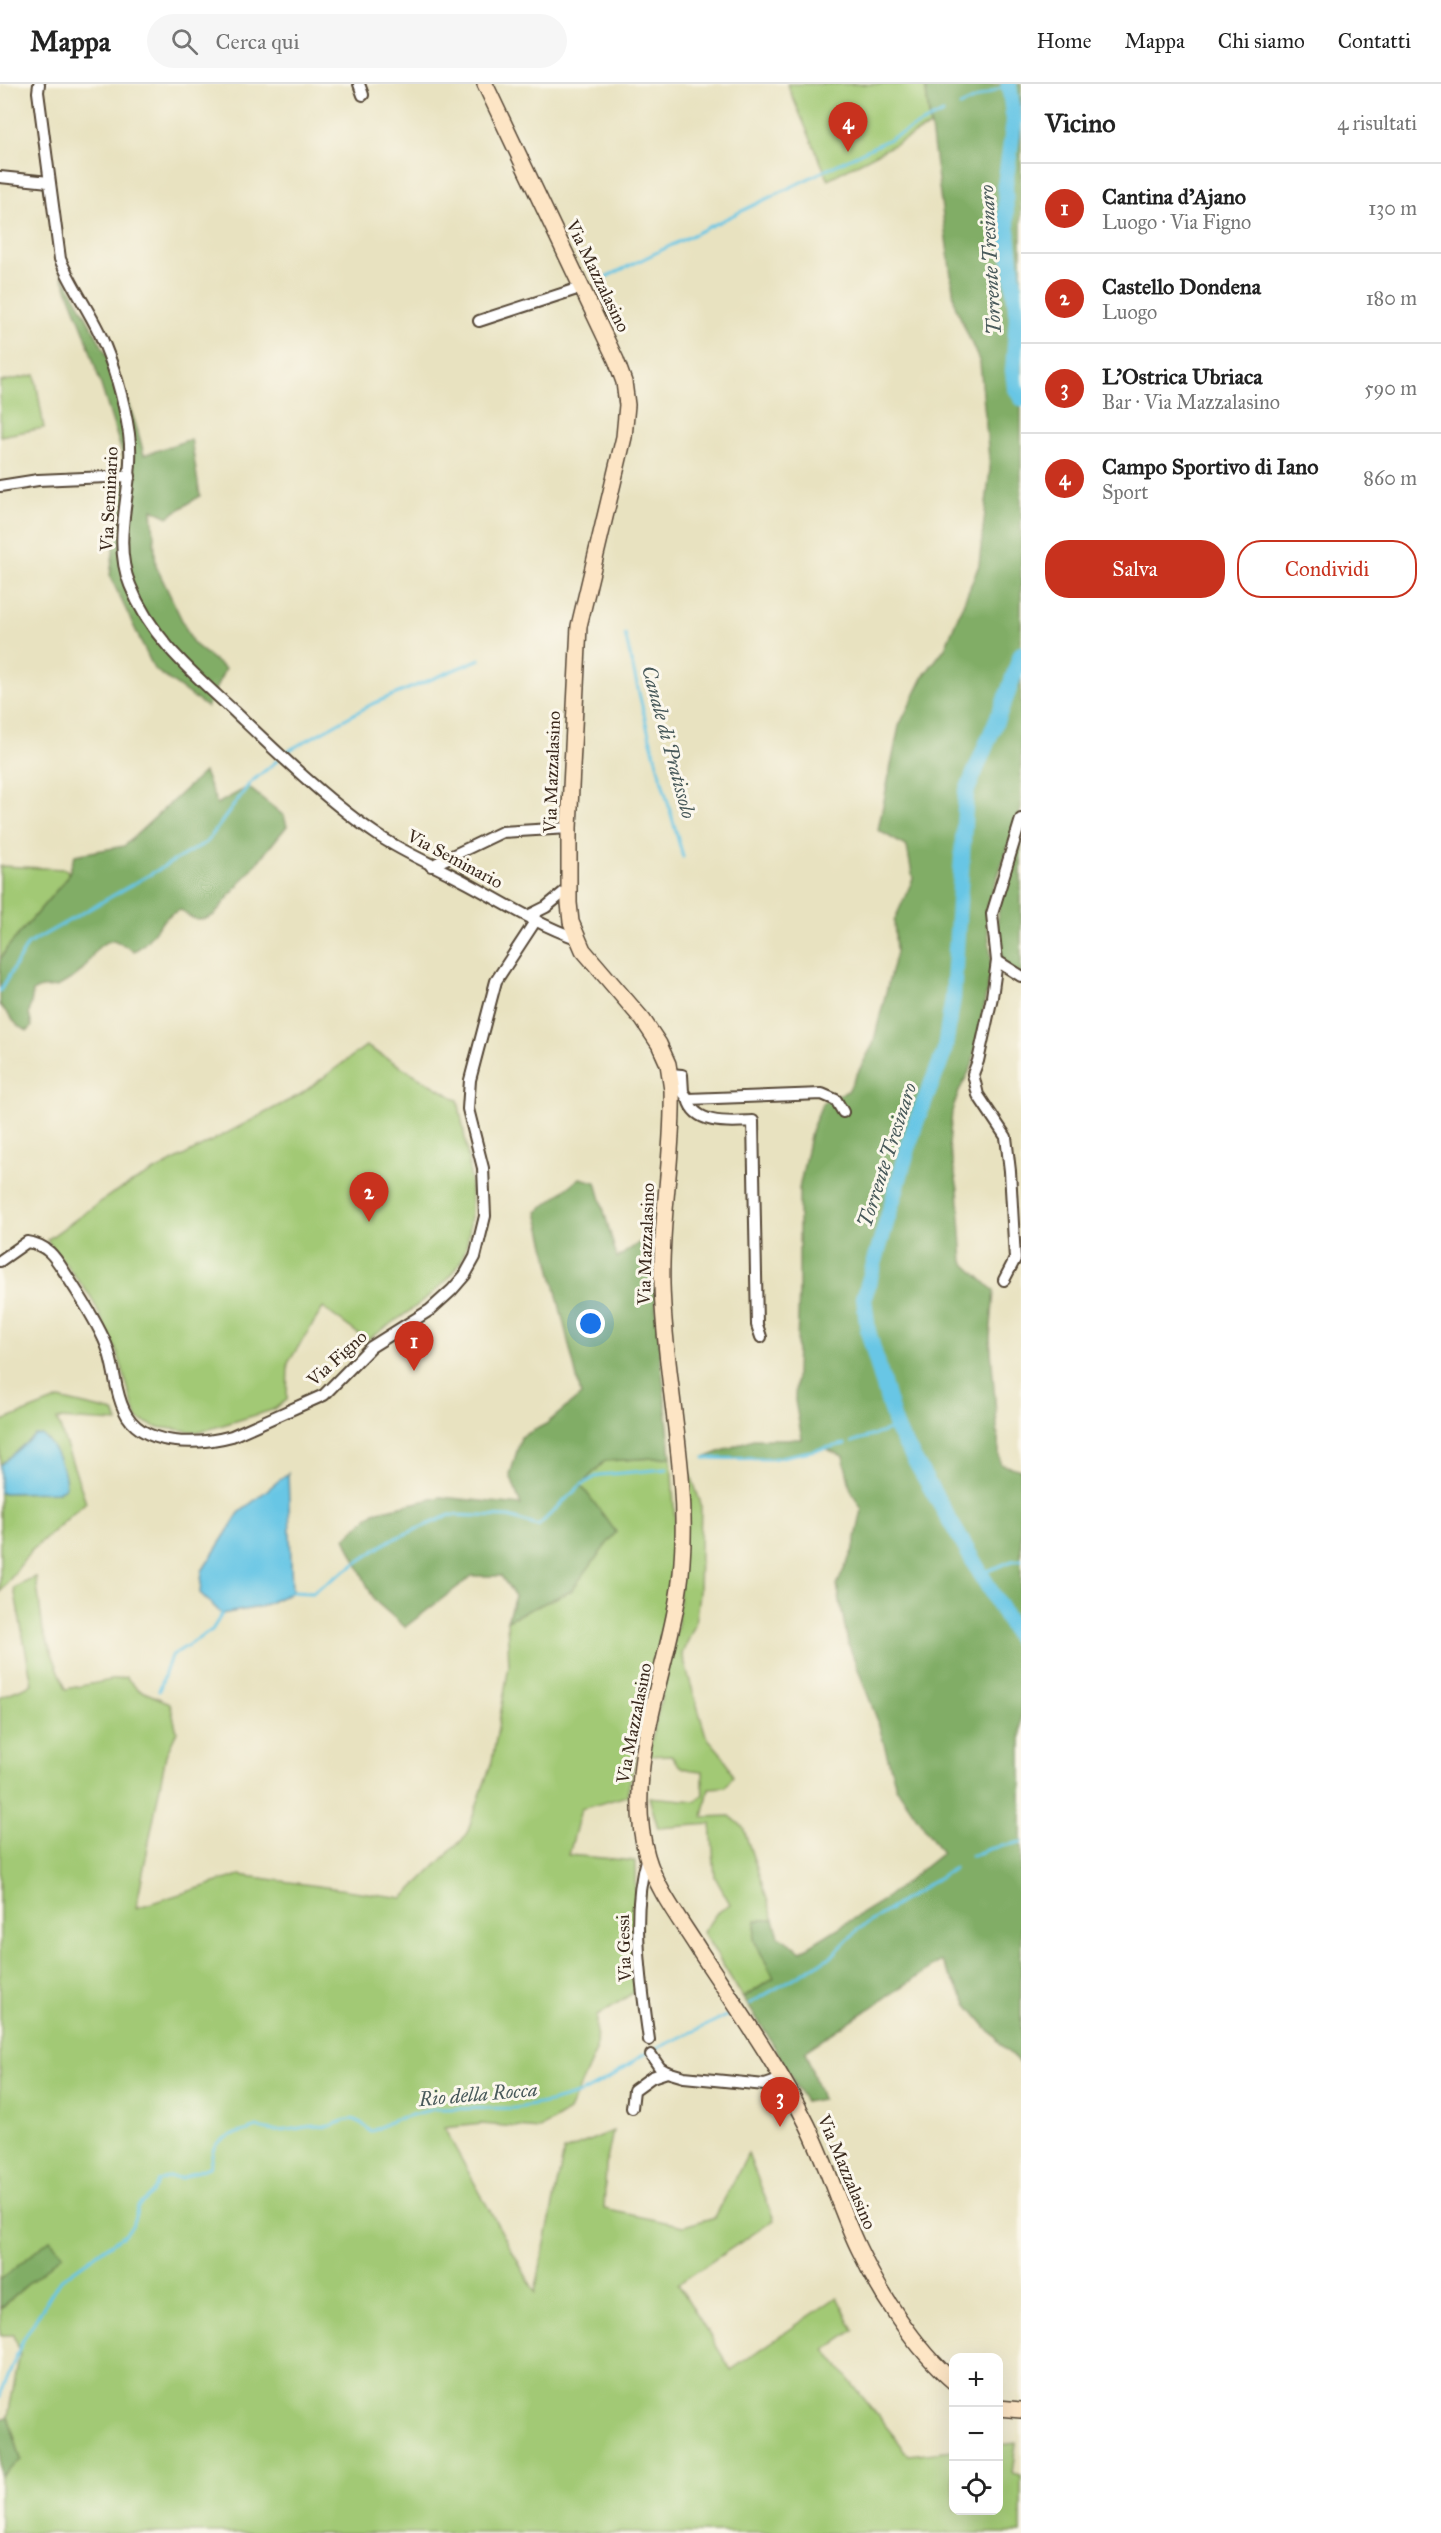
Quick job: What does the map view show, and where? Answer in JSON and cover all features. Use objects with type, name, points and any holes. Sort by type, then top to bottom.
[{"type":"main road","name":"Via Mazzalasino","points":[[485,84],[583,287],[624,382],[627,418],[579,626],[569,828],[569,888],[571,922],[576,938],[589,958],[652,1031],[664,1053],[670,1074],[672,1103],[661,1282],[681,1489],[683,1542],[679,1594],[643,1758],[640,1801],[647,1855],[667,1900],[782,2079],[807,2125],[858,2247],[876,2281],[919,2345],[949,2377]]},
{"type":"main road","points":[[1003,2408],[1021,2410]]},
{"type":"street","name":"Via Seminario","points":[[39,84],[38,92],[60,259],[69,281],[99,333],[123,405],[130,450],[130,476],[123,527],[122,561],[142,610],[160,639],[171,653],[277,751],[351,815],[392,844],[431,866],[576,938]]},
{"type":"street","points":[[359,84],[363,95]]},
{"type":"street","points":[[0,177],[49,182]]},
{"type":"street","points":[[479,321],[583,287]]},
{"type":"street","points":[[0,486],[38,480],[130,476]]},
{"type":"street","points":[[1004,1280],[1015,1259],[1006,1137],[978,1095],[973,1074],[992,997],[997,961],[992,914],[1021,819]]},
{"type":"street","points":[[431,866],[502,832],[569,828]]},
{"type":"street","points":[[532,918],[569,888]]},
{"type":"street","name":"Via Figno","points":[[0,1261],[27,1242],[41,1245],[55,1257],[106,1343],[114,1364],[123,1409],[136,1426],[150,1434],[174,1440],[216,1440],[242,1432],[324,1395],[371,1347],[430,1310],[452,1290],[465,1275],[475,1257],[485,1216],[486,1195],[483,1168],[468,1109],[470,1080],[496,981],[532,918]]},
{"type":"street","points":[[997,961],[1021,976]]},
{"type":"street","points":[[670,1074],[682,1075],[683,1092],[691,1109],[716,1121],[753,1121],[757,1325],[761,1337]]},
{"type":"street","points":[[688,1099],[822,1094],[836,1100],[843,1112]]},
{"type":"street","name":"Via Gessi","points":[[647,1855],[640,1879],[639,1912],[642,1983],[649,2040]]},
{"type":"street","points":[[651,2055],[660,2068],[684,2077],[765,2085],[782,2079]]},
{"type":"street","points":[[632,2108],[634,2090],[652,2077],[667,2072]]},
{"type":"green space","points":[[787,84],[925,84],[930,126],[828,179]]},
{"type":"green space","points":[[925,84],[1021,84],[1021,809],[988,905],[987,923],[992,965],[972,1066],[952,1111],[949,1145],[958,1189],[963,1262],[994,1291],[990,1338],[1000,1464],[1021,1470],[1021,2064],[1005,2049],[968,2005],[941,1961],[805,2051],[822,2099],[805,2102],[767,2034],[743,1998],[774,1978],[754,1940],[756,1920],[774,1920],[779,1936],[801,1951],[882,1901],[942,1853],[896,1787],[877,1719],[848,1643],[837,1585],[854,1547],[862,1510],[851,1490],[843,1456],[824,1448],[771,1459],[704,1458],[753,1439],[802,1439],[795,1401],[799,1288],[799,1189],[811,1131],[823,1102],[848,1091],[873,1044],[896,952],[894,921],[913,879],[907,847],[878,830],[899,726],[925,674],[945,648],[979,565],[990,469],[980,363],[955,305]]},
{"type":"green space","points":[[58,266],[119,382],[144,455],[191,439],[200,496],[168,517],[152,509],[156,566],[193,643],[225,669],[207,707],[154,669],[110,576],[125,462],[85,334]]},
{"type":"green space","points":[[35,375],[44,428],[0,436],[0,382]]},
{"type":"green space","points":[[204,772],[217,804],[248,787],[284,816],[287,826],[214,915],[200,920],[193,919],[181,910],[173,913],[161,923],[141,947],[134,951],[114,940],[101,945],[78,974],[56,987],[41,988],[33,992],[29,1014],[32,1026],[28,1031],[19,1027],[0,1005],[0,960],[7,948],[67,878],[75,855],[124,846]]},
{"type":"green space","points":[[1021,840],[1021,983],[1003,960],[997,927],[1001,897]]},
{"type":"green space","points":[[0,866],[68,871],[67,878],[7,948],[0,960]]},
{"type":"green space","points":[[366,1046],[458,1100],[468,1158],[471,1218],[463,1256],[457,1267],[435,1291],[367,1340],[323,1308],[288,1363],[287,1400],[272,1410],[200,1432],[156,1427],[137,1419],[118,1354],[91,1297],[47,1240],[113,1193],[301,1094]]},
{"type":"green space","points":[[580,1178],[596,1182],[617,1258],[659,1229],[656,1310],[671,1457],[605,1461],[581,1485],[616,1532],[571,1591],[507,1620],[515,1596],[501,1576],[472,1576],[405,1627],[374,1600],[345,1538],[374,1512],[441,1497],[521,1505],[510,1475],[521,1437],[546,1424],[581,1395],[537,1212]]},
{"type":"green space","points":[[59,1399],[114,1412],[118,1422],[57,1419],[86,1502],[30,1552],[0,1593],[0,1493],[58,1492],[66,1480],[48,1440],[35,1435],[0,1465],[0,1422]]},
{"type":"green space","points":[[671,1457],[675,1525],[673,1578],[627,1796],[581,1809],[569,1855],[635,1861],[636,1991],[597,2016],[596,2051],[569,2111],[540,2129],[482,2124],[444,2128],[535,2292],[564,2151],[613,2131],[606,2165],[604,2209],[684,2226],[715,2217],[748,2154],[774,2220],[678,2284],[731,2370],[837,2297],[854,2330],[825,2350],[909,2455],[949,2450],[949,2515],[1003,2515],[1003,2445],[1016,2443],[1012,2473],[1021,2475],[1021,2533],[0,2533],[0,2477],[21,2459],[8,2416],[20,2353],[14,2335],[0,2335],[0,2308],[63,2254],[50,2240],[0,2280],[0,1697],[32,1684],[14,1588],[36,1577],[43,1631],[66,1689],[126,1677],[137,1689],[170,1703],[177,1732],[166,1755],[136,1908],[240,1875],[403,1898],[466,1836],[492,1761],[509,1666],[507,1620],[571,1591],[581,1485],[605,1461]]},
{"type":"green space","points":[[685,1458],[701,1504],[699,1594],[695,1625],[682,1654],[706,1736],[724,1757],[733,1777],[725,1787],[709,1788],[703,1817],[730,1816],[743,1827],[774,1920],[756,1920],[754,1940],[774,1978],[743,1998],[703,1932],[716,1914],[730,1904],[715,1877],[711,1824],[658,1828],[649,1797],[696,1801],[703,1794],[703,1771],[684,1768],[671,1755],[648,1756],[678,1623]]},
{"type":"green space","points":[[50,2240],[63,2254],[0,2308],[0,2280]]},
{"type":"green space","points":[[8,2416],[21,2460],[0,2477],[0,2420]]},
{"type":"water","points":[[35,1435],[42,1435],[47,1439],[55,1452],[64,1474],[65,1488],[58,1492],[0,1493],[0,1465]]},
{"type":"water","points":[[288,1473],[292,1592],[260,1607],[222,1614],[200,1593],[202,1571],[239,1513]]},
{"type":"waterway","points":[[960,106],[1009,84]]},
{"type":"waterway","name":"Torrente Tresinaro","points":[[1009,84],[1014,121],[1005,185],[1006,213],[1017,318],[1013,371],[1015,387],[1021,398]]},
{"type":"waterway","points":[[598,281],[943,113]]},
{"type":"waterway","name":"Torrente Tresinaro","points":[[1015,289],[1021,291]]},
{"type":"waterway","name":"Canale di Pratissolo","points":[[625,634],[647,727],[683,857]]},
{"type":"waterway","name":"Torrente Tresinaro","points":[[1021,654],[1007,695],[966,793],[953,998],[944,1053],[915,1125],[864,1298],[868,1331],[896,1428],[1021,1643]]},
{"type":"waterway","points":[[286,752],[372,704],[480,659]]},
{"type":"waterway","points":[[0,991],[28,944],[207,842],[250,783],[278,760]]},
{"type":"waterway","points":[[852,1442],[896,1428]]},
{"type":"waterway","points":[[704,1458],[771,1459],[845,1444]]},
{"type":"waterway","points":[[292,1592],[312,1593],[389,1541],[450,1515],[509,1517],[538,1526],[581,1485],[599,1475],[667,1469]]},
{"type":"waterway","points":[[980,1574],[1012,1561],[1021,1560]]},
{"type":"waterway","points":[[159,1691],[171,1656],[212,1630],[222,1614]]},
{"type":"waterway","name":"Rio della Rocca","points":[[971,1856],[989,1849],[1021,1842]]},
{"type":"waterway","name":"Rio della Rocca","points":[[749,2004],[832,1956],[857,1930],[954,1868]]},
{"type":"waterway","name":"Rio della Rocca","points":[[0,2397],[22,2342],[59,2281],[125,2234],[132,2226],[138,2207],[152,2193],[159,2181],[169,2177],[181,2178],[209,2167],[214,2148],[217,2143],[227,2137],[257,2127],[279,2131],[328,2126],[351,2119],[360,2122],[371,2132],[393,2120],[434,2109],[516,2108],[550,2102],[581,2093],[611,2077],[641,2056],[728,2015]]},
{"type":"place","name":"Campo Sportivo di Iano","points":[[848,152]]},
{"type":"place","name":"Castello Dondena","points":[[369,1222]]},
{"type":"place","name":"Cantina d'Ajano","points":[[414,1371]]},
{"type":"place","name":"L’Ostrica Ubriaca","points":[[780,2127]]}]
